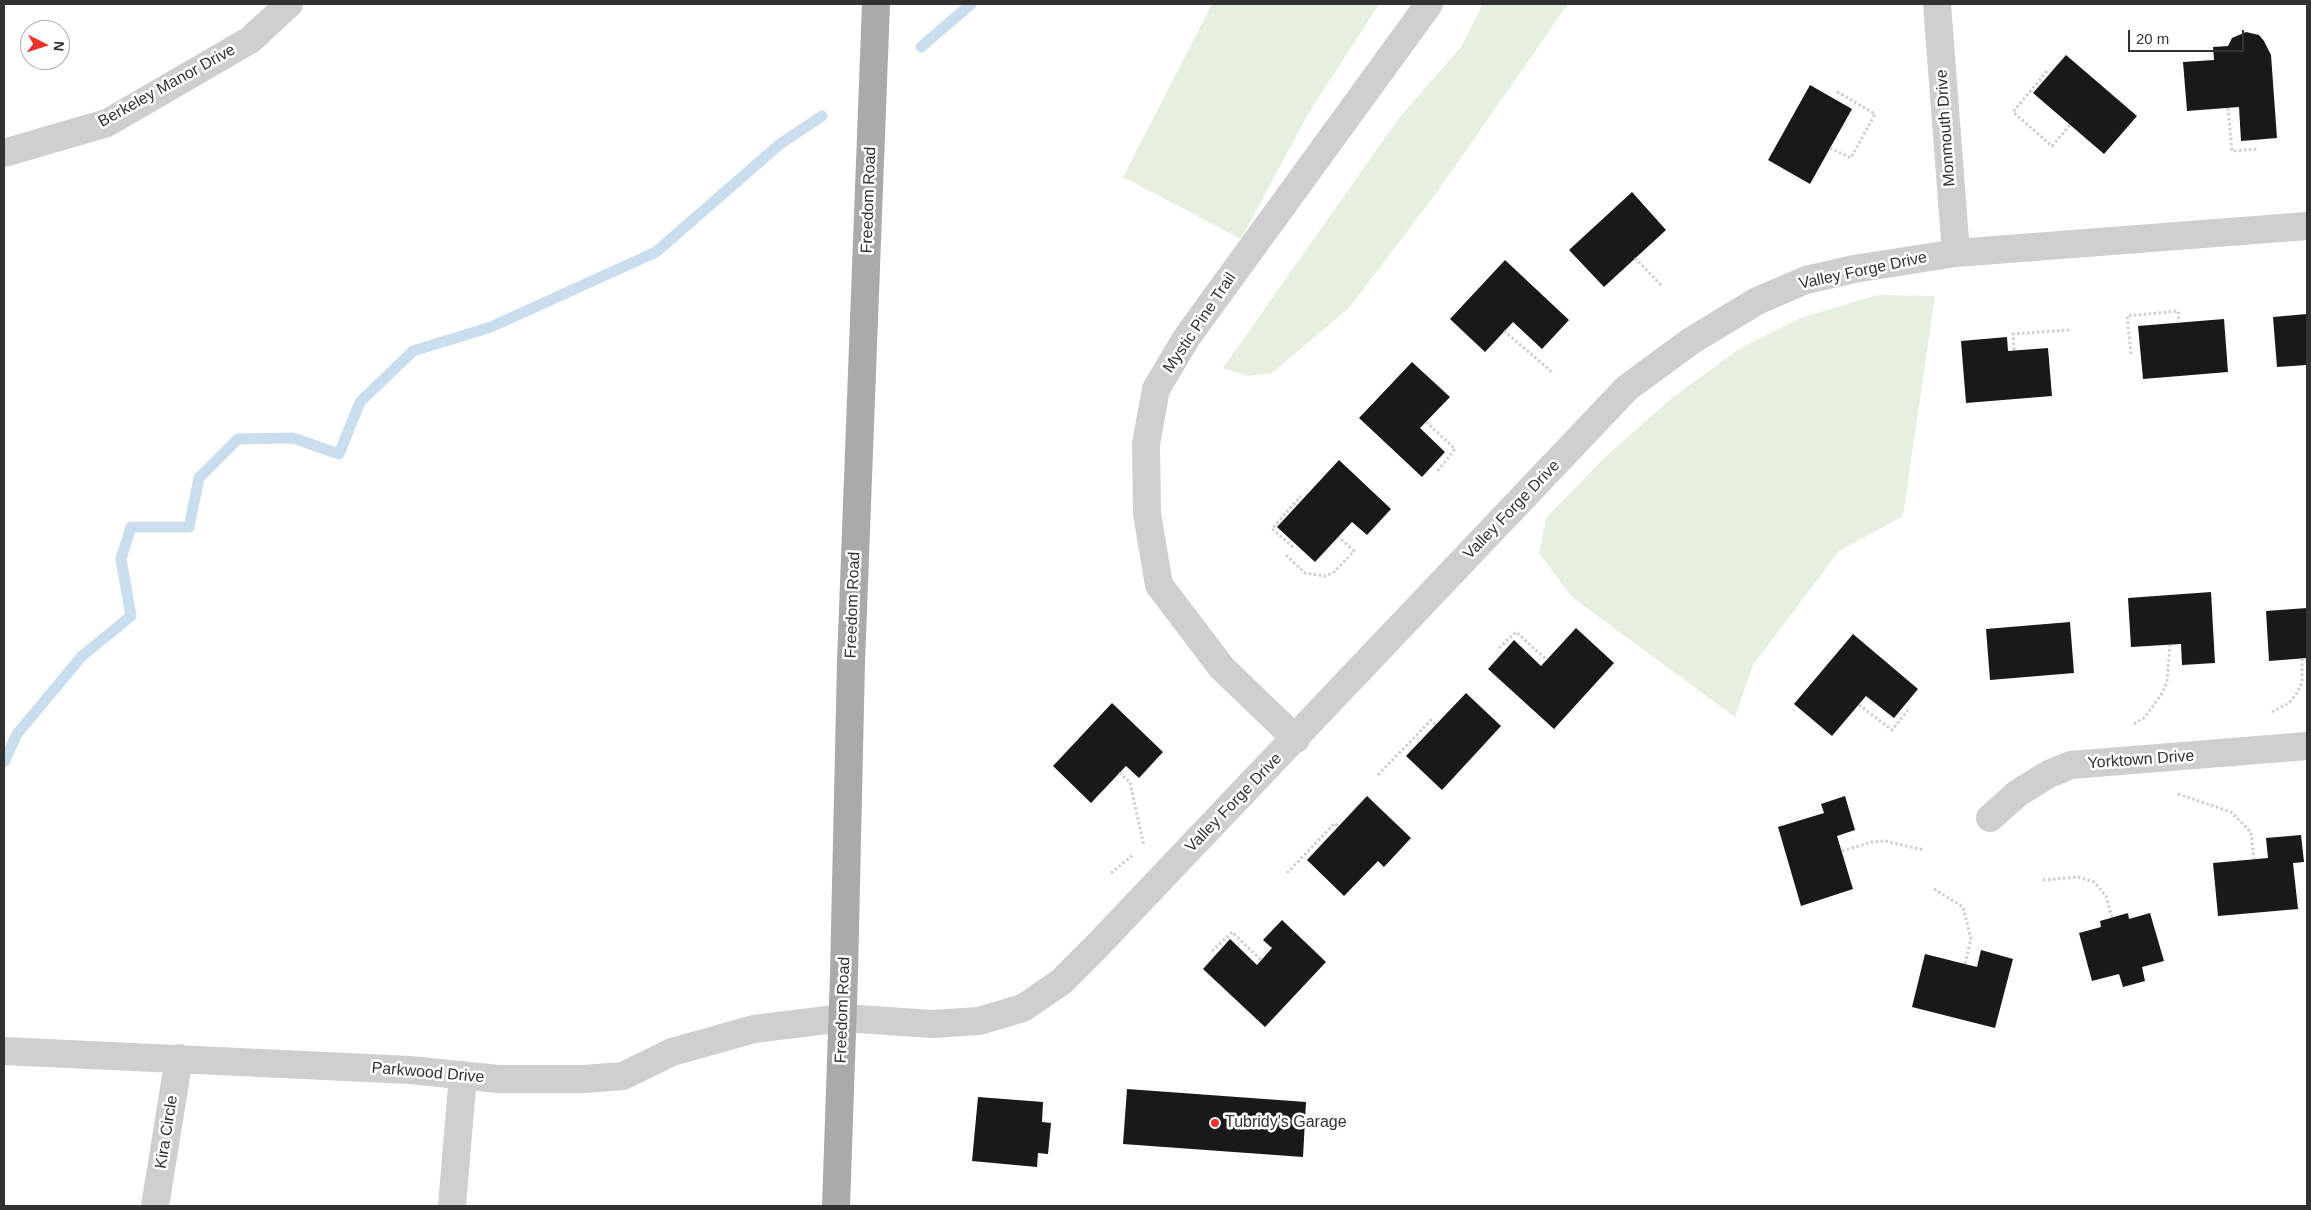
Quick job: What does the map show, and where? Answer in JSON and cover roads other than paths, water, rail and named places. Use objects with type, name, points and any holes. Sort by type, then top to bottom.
[{"type":"main road","name":"Freedom Road","points":[[836,1206],[843,1018],[851,662],[876,4]]},
{"type":"street","name":"Berkeley Manor Drive","points":[[4,153],[107,123],[250,40],[289,4]]},
{"type":"street","name":"Mystic Pine Trail","points":[[1296,739],[1222,668],[1159,585],[1147,514],[1146,444],[1156,389],[1187,337],[1429,4]]},
{"type":"street","name":"Monmouth Drive","points":[[1937,4],[1956,253]]},
{"type":"street","name":"Valley Forge Drive","points":[[843,1018],[933,1024],[979,1022],[1023,1008],[1061,982],[1296,739],[1627,388],[1692,341],[1756,301],[1806,280],[1854,269],[1956,253],[2307,226]]},
{"type":"street","name":"Yorktown Drive","points":[[1990,818],[2018,793],[2049,774],[2071,765],[2307,746]]},
{"type":"street","name":"Parkwood Drive","points":[[4,1051],[410,1070],[499,1079],[584,1079],[623,1076],[672,1052],[754,1029],[843,1018]]},
{"type":"street","name":"Kira Circle","points":[[155,1206],[179,1058]]},
{"type":"street","points":[[452,1206],[463,1075]]},
{"type":"waterway","points":[[921,47],[971,4]]},
{"type":"waterway","points":[[4,762],[17,734],[82,656],[131,616],[121,559],[131,527],[189,527],[199,478],[238,439],[293,438],[339,454],[360,402],[413,351],[491,327],[656,252],[780,144],[822,116]]},
{"type":"place","name":"Tubridy's Garage","points":[[1215,1123]]}]
